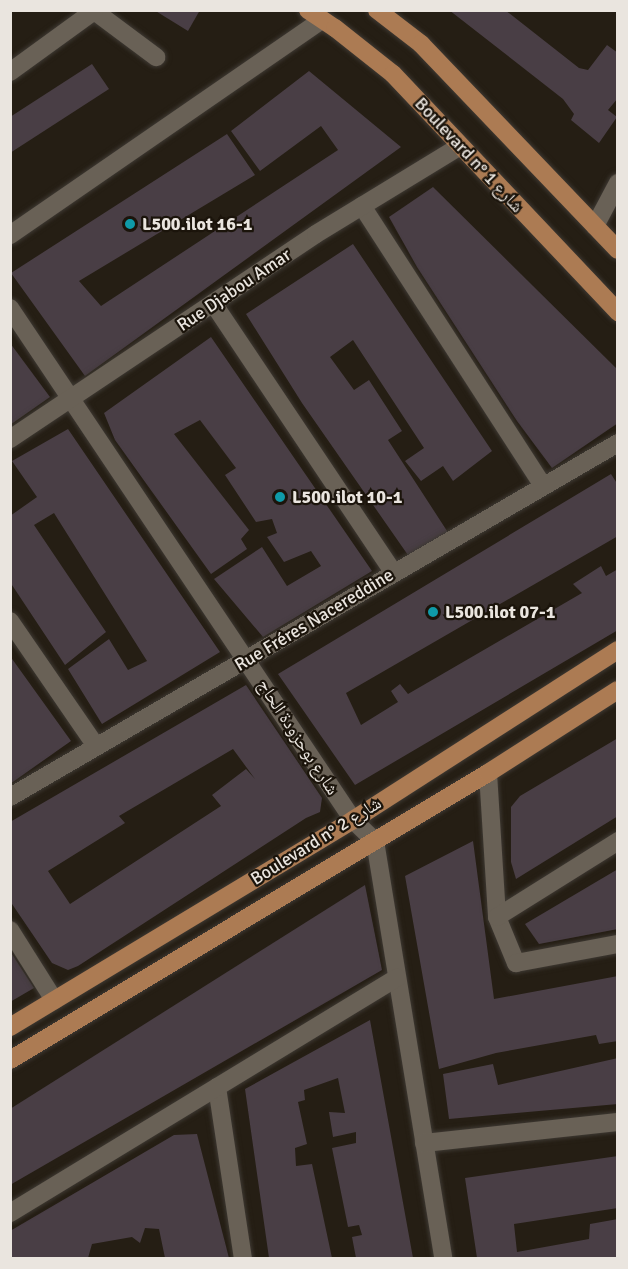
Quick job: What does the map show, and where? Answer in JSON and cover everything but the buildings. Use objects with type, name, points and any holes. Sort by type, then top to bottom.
[{"type":"main road","points":[[377,10],[421,44],[618,250]]},
{"type":"main road","name":"Boulevard n° شارع 1","points":[[315,15],[393,74],[618,312]]},
{"type":"main road","name":"Boulevard n° شارع 2","points":[[10,1027],[353,820],[618,650]]},
{"type":"main road","name":"Boulevard n° شارع 2","points":[[10,1060],[488,773],[618,690]]},
{"type":"street","points":[[10,72],[93,11],[156,57]]},
{"type":"street","points":[[10,235],[315,15]]},
{"type":"street","name":"Rue Djabou Amar","points":[[10,439],[213,303],[362,206],[460,146]]},
{"type":"street","points":[[595,226],[618,183]]},
{"type":"street","points":[[362,206],[543,486]]},
{"type":"street","points":[[213,303],[394,573]]},
{"type":"street","name":"شارع بوحزودة الحاج","points":[[10,308],[353,820],[375,841]]},
{"type":"street","name":"Rue Fréres Nacereddine","points":[[10,797],[248,661],[618,443]]},
{"type":"street","points":[[10,621],[96,746]]},
{"type":"street","points":[[488,773],[497,917],[516,963],[618,944]]},
{"type":"street","points":[[375,841],[443,1258]]},
{"type":"street","points":[[497,917],[618,841]]},
{"type":"street","points":[[10,930],[54,1000]]},
{"type":"street","points":[[10,1213],[397,978]]},
{"type":"street","points":[[218,1087],[243,1258]]},
{"type":"street","points":[[424,1143],[618,1122]]},
{"type":"place","name":"L500.ilot 16-1","points":[[130,224]]},
{"type":"place","name":"L500.ilot 10-1","points":[[280,497]]},
{"type":"place","name":"L500.ilot 07-1","points":[[433,612]]}]
